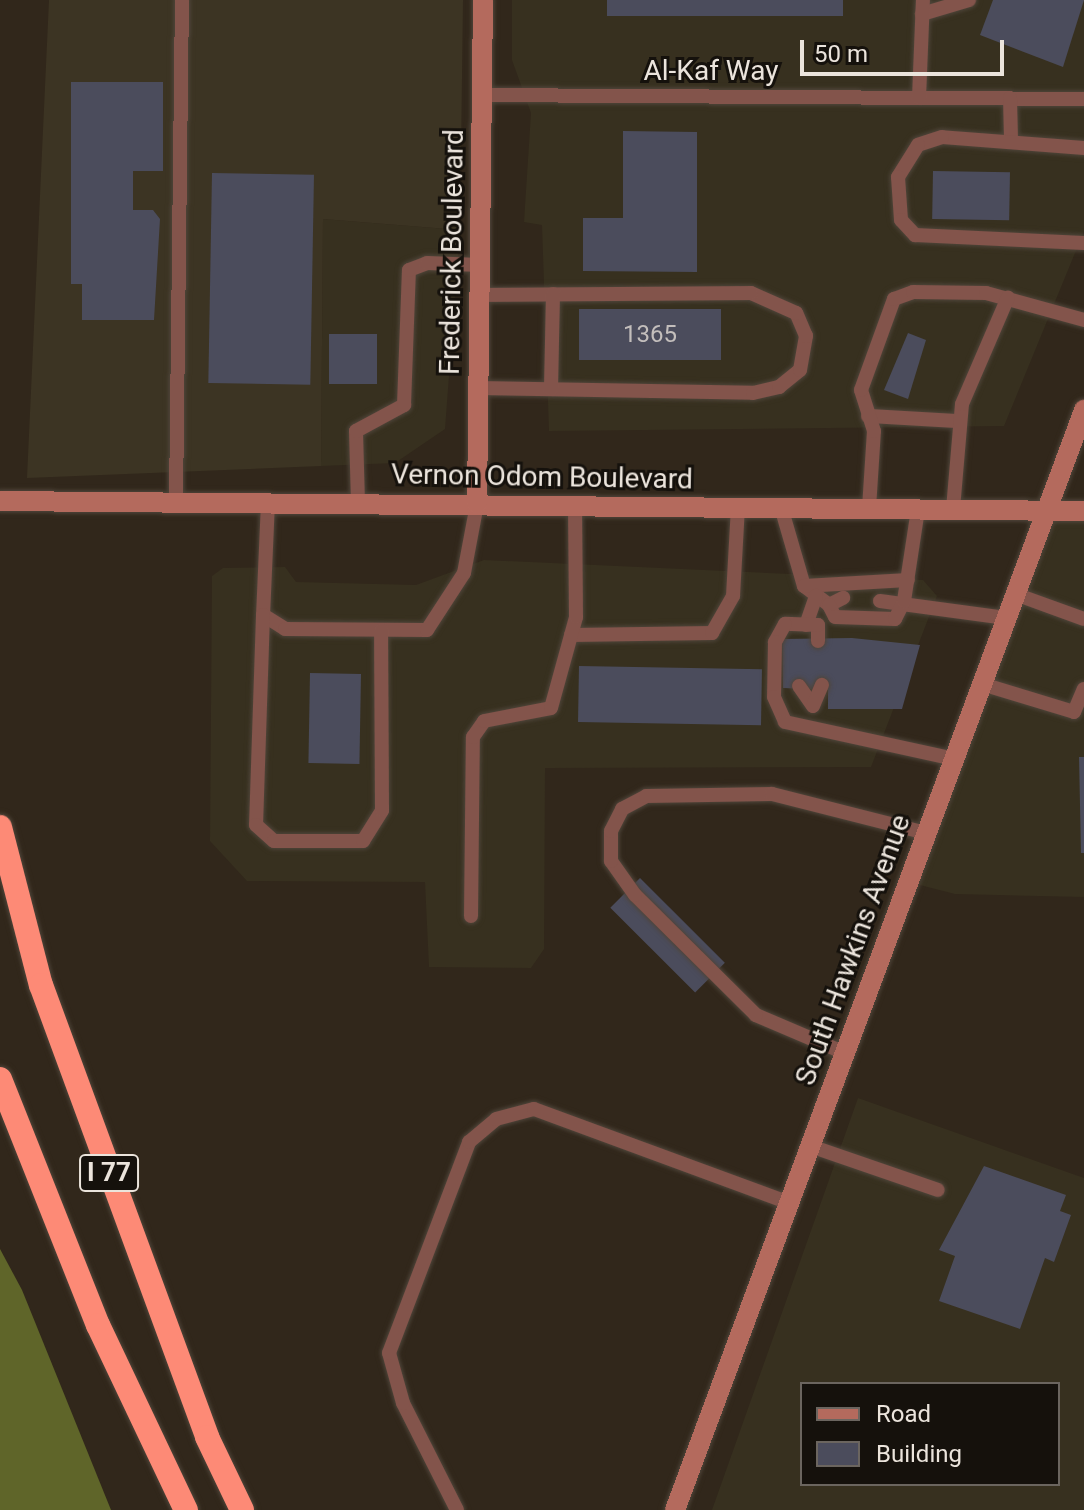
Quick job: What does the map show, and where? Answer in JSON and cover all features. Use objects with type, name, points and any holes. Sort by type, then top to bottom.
[{"type":"highway","name":"I 77","points":[[0,827],[46,1000],[207,1437],[242,1510]]},
{"type":"highway","name":"I 77","points":[[0,1079],[98,1325],[186,1510]]},
{"type":"street","name":"Frederick Boulevard","points":[[477,504],[483,0]]},
{"type":"street","name":"South Hawkins Avenue","points":[[675,1510],[1084,410]]},
{"type":"street","name":"Vernon Odom Boulevard","points":[[0,501],[1084,511]]},
{"type":"lane","points":[[176,502],[182,0]]},
{"type":"lane","points":[[919,98],[922,7],[969,0]]},
{"type":"lane","name":"Al-Kaf Way","points":[[482,95],[1084,99]]},
{"type":"lane","points":[[1010,98],[1011,138]]},
{"type":"lane","points":[[1084,148],[1011,138],[942,137],[918,145],[898,177],[901,220],[915,235],[938,240],[1084,243]]},
{"type":"lane","points":[[358,503],[356,431],[404,405],[409,270],[427,263],[480,265]]},
{"type":"lane","points":[[869,508],[874,431],[861,390],[894,299],[913,292],[1008,297],[1084,320]]},
{"type":"lane","points":[[478,388],[753,393],[779,387],[800,370],[806,336],[796,313],[751,293],[480,295]]},
{"type":"lane","points":[[551,389],[553,294]]},
{"type":"lane","points":[[953,509],[958,421],[1008,297]]},
{"type":"lane","points":[[868,416],[958,421]]},
{"type":"lane","points":[[268,502],[256,825],[274,841],[363,841],[382,810],[381,630]]},
{"type":"lane","points":[[263,615],[285,629],[427,630],[444,613],[464,573],[477,504]]},
{"type":"lane","points":[[471,916],[473,737],[484,721],[551,708],[571,635],[575,505]]},
{"type":"lane","points":[[571,635],[712,633],[733,596],[738,507]]},
{"type":"lane","points":[[781,507],[810,591],[797,641]]},
{"type":"lane","points":[[810,591],[838,604],[835,617],[884,622],[903,606],[918,509]]},
{"type":"lane","points":[[810,591],[908,580]]},
{"type":"lane","points":[[1015,594],[1084,619]]},
{"type":"lane","points":[[881,606],[1006,618]]},
{"type":"lane","points":[[818,641],[818,625],[785,624],[775,642],[774,697],[785,722],[954,759]]},
{"type":"lane","points":[[982,684],[1074,712],[1084,689]]},
{"type":"lane","points":[[814,728],[813,706],[822,685]]},
{"type":"lane","points":[[799,686],[813,706]]},
{"type":"lane","points":[[845,1053],[756,1015],[635,895],[611,861],[611,831],[622,809],[646,796],[772,794],[926,833]]},
{"type":"lane","points":[[457,1510],[403,1403],[389,1353],[469,1142],[496,1119],[534,1109],[789,1203]]},
{"type":"lane","points":[[810,1146],[938,1190]]},
{"type":"shaded area","points":[[49,0],[463,0],[460,230],[323,219],[321,466],[27,478]]},
{"type":"shaded area","points":[[512,0],[1084,0],[1084,231],[1004,426],[549,431],[542,225],[524,222],[531,113],[512,60]]},
{"type":"shaded area","points":[[323,219],[460,230],[445,429],[395,463],[321,466]]},
{"type":"shaded area","points":[[1046,510],[1084,511],[1084,897],[955,894],[908,882]]},
{"type":"shaded area","points":[[484,560],[923,580],[937,596],[871,767],[545,768],[544,949],[531,968],[429,967],[425,882],[247,881],[210,841],[212,576],[223,568],[285,567],[296,582],[416,585]]},
{"type":"shaded area","points":[[858,1098],[1084,1178],[1084,1510],[712,1510]]},
{"type":"green space","points":[[0,1249],[22,1290],[111,1510],[0,1510]]},
{"type":"building","points":[[607,0],[843,0],[843,16],[607,16]]},
{"type":"building","points":[[993,0],[1084,0],[1063,67],[980,35]]},
{"type":"building","points":[[71,82],[163,82],[163,171],[133,171],[133,210],[153,210],[160,219],[154,320],[82,320],[82,284],[71,284]]},
{"type":"building","points":[[623,131],[697,132],[697,272],[583,271],[583,218],[623,218]]},
{"type":"building","points":[[933,171],[1010,172],[1009,220],[932,219]]},
{"type":"building","points":[[212,173],[314,175],[310,385],[208,383]]},
{"type":"building","points":[[579,309],[721,309],[721,360],[579,360]]},
{"type":"building","points":[[908,333],[926,340],[908,399],[884,390]]},
{"type":"building","points":[[329,334],[377,334],[377,384],[329,384]]},
{"type":"building","points":[[852,638],[920,645],[902,709],[828,709],[828,690],[783,688],[782,639]]},
{"type":"building","points":[[579,666],[762,669],[761,725],[578,722]]},
{"type":"building","points":[[310,673],[361,674],[359,764],[308,763]]},
{"type":"building","points":[[1079,757],[1084,757],[1084,853],[1081,853]]},
{"type":"building","points":[[640,878],[725,963],[695,993],[610,908]]},
{"type":"building","points":[[984,1166],[1066,1195],[1060,1211],[1071,1215],[1054,1262],[1045,1258],[1020,1329],[939,1301],[955,1256],[939,1250]]}]
